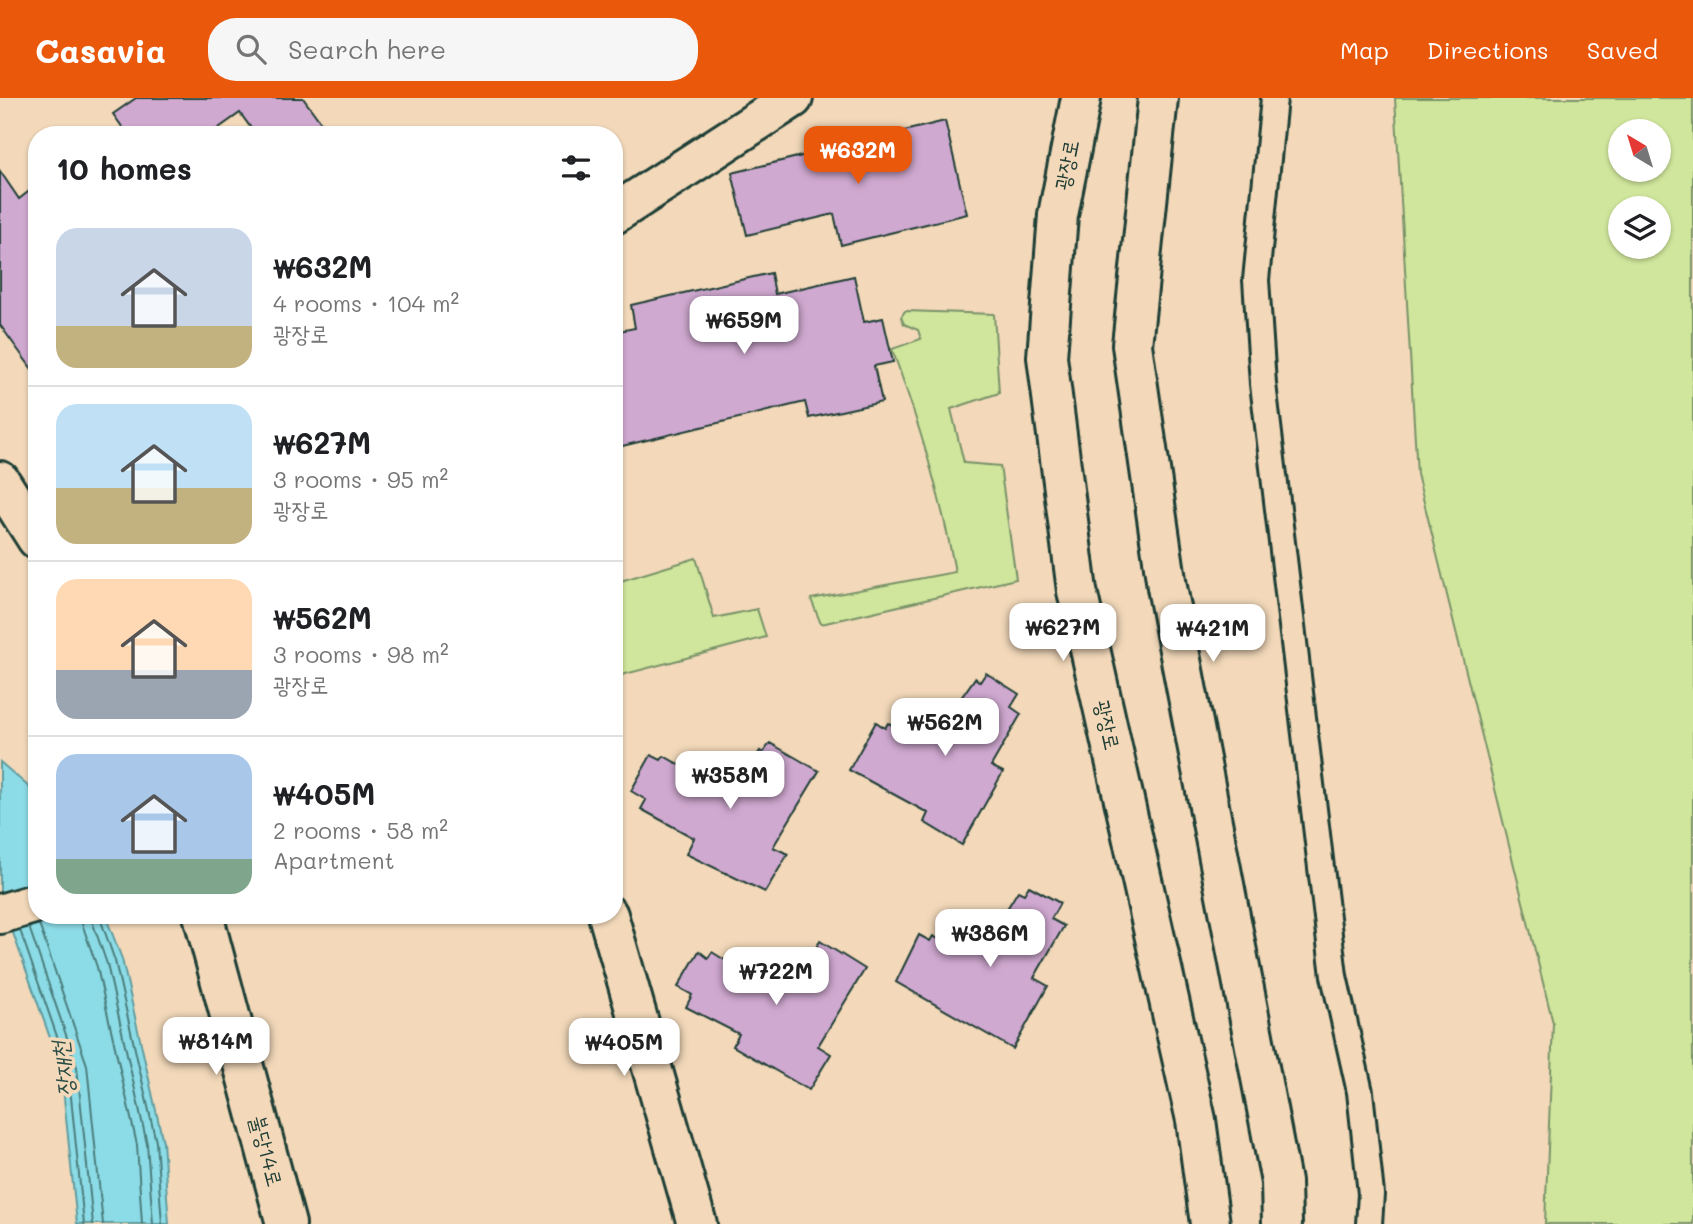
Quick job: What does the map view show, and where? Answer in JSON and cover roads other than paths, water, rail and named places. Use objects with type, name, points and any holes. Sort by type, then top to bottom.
[{"type":"main road","points":[[623,208],[793,98]]},
{"type":"main road","name":"광장로","points":[[1081,98],[1058,215],[1047,357],[1077,590],[1196,1120],[1210,1224]]},
{"type":"main road","points":[[1158,98],[1132,345],[1167,587],[1281,1182],[1282,1224]]},
{"type":"main road","points":[[0,481],[28,525]]},
{"type":"main road","points":[[0,914],[28,905]]},
{"type":"main road","name":"불당14로","points":[[205,924],[286,1224]]},
{"type":"main road","points":[[611,924],[697,1224]]},
{"type":"lane","points":[[1274,98],[1256,280],[1263,384],[1334,976],[1360,1092],[1371,1194],[1369,1224]]},
{"type":"water","name":"장재천","points":[[0,762],[28,786],[28,924],[108,924],[122,959],[163,1142],[169,1224],[77,1224],[61,1069],[0,896]]}]
